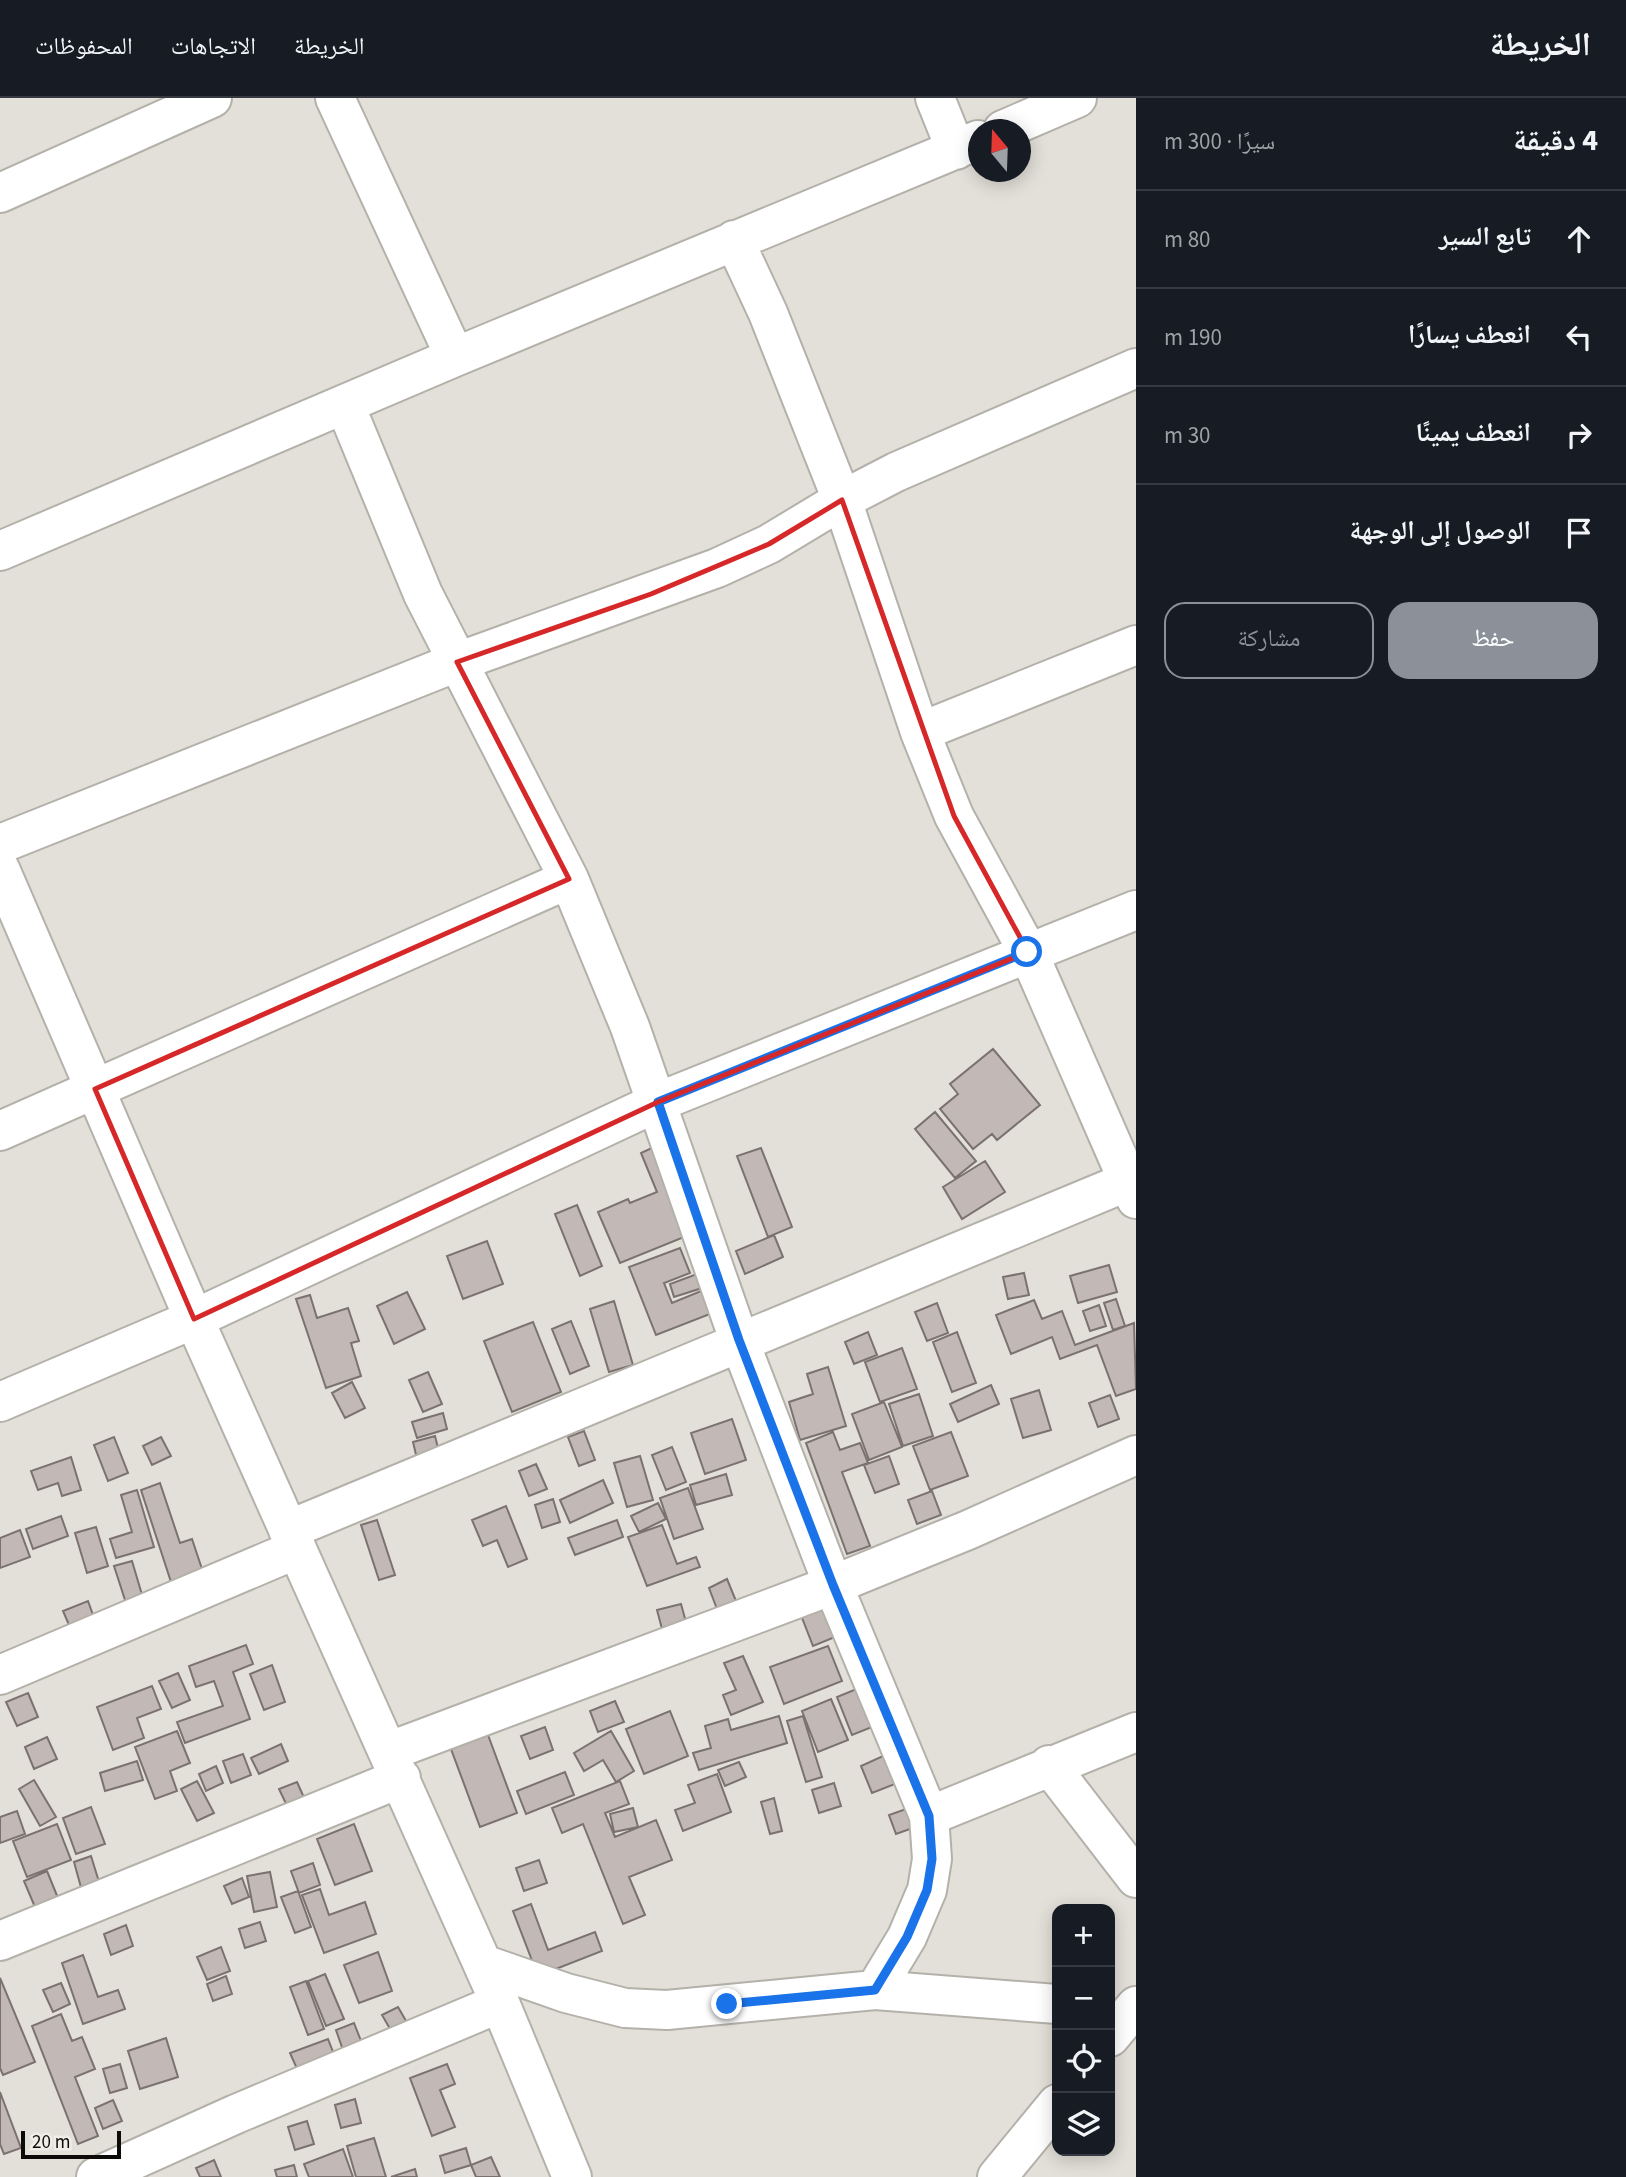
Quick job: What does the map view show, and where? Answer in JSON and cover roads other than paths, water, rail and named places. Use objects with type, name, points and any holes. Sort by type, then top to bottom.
[{"type":"street","points":[[335,98],[455,357]]},
{"type":"street","points":[[0,551],[455,357],[967,145],[935,98]]},
{"type":"street","points":[[1028,119],[1077,98]]},
{"type":"street","points":[[0,193],[200,100]]},
{"type":"street","points":[[0,1675],[292,1539],[739,1340],[1133,1186],[1027,952],[954,816],[920,732],[842,500],[768,313],[734,240]]},
{"type":"street","points":[[0,844],[457,662],[717,568],[769,544],[842,500],[896,472],[1136,368]]},
{"type":"street","points":[[345,405],[423,594],[569,879],[658,1102],[739,1340],[833,1585],[929,1816],[932,1859],[927,1890],[907,1937],[875,1990]]},
{"type":"street","points":[[920,732],[1136,645]]},
{"type":"street","points":[[0,869],[194,1319],[483,1964],[572,2177]]},
{"type":"street","points":[[0,1131],[569,879]]},
{"type":"street","points":[[0,1402],[194,1319],[658,1102],[1136,910]]},
{"type":"street","points":[[0,1941],[395,1765],[968,1530],[1136,1455]]},
{"type":"street","points":[[929,1816],[1049,1765],[1136,1732]]},
{"type":"street","points":[[1049,1765],[1136,1878]]},
{"type":"street","points":[[483,1964],[566,1993],[625,2008],[667,2010],[875,1990],[1052,2004]]},
{"type":"street","points":[[96,2177],[236,2114],[500,2003]]},
{"type":"street","points":[[997,2177],[1052,2110]]}]
